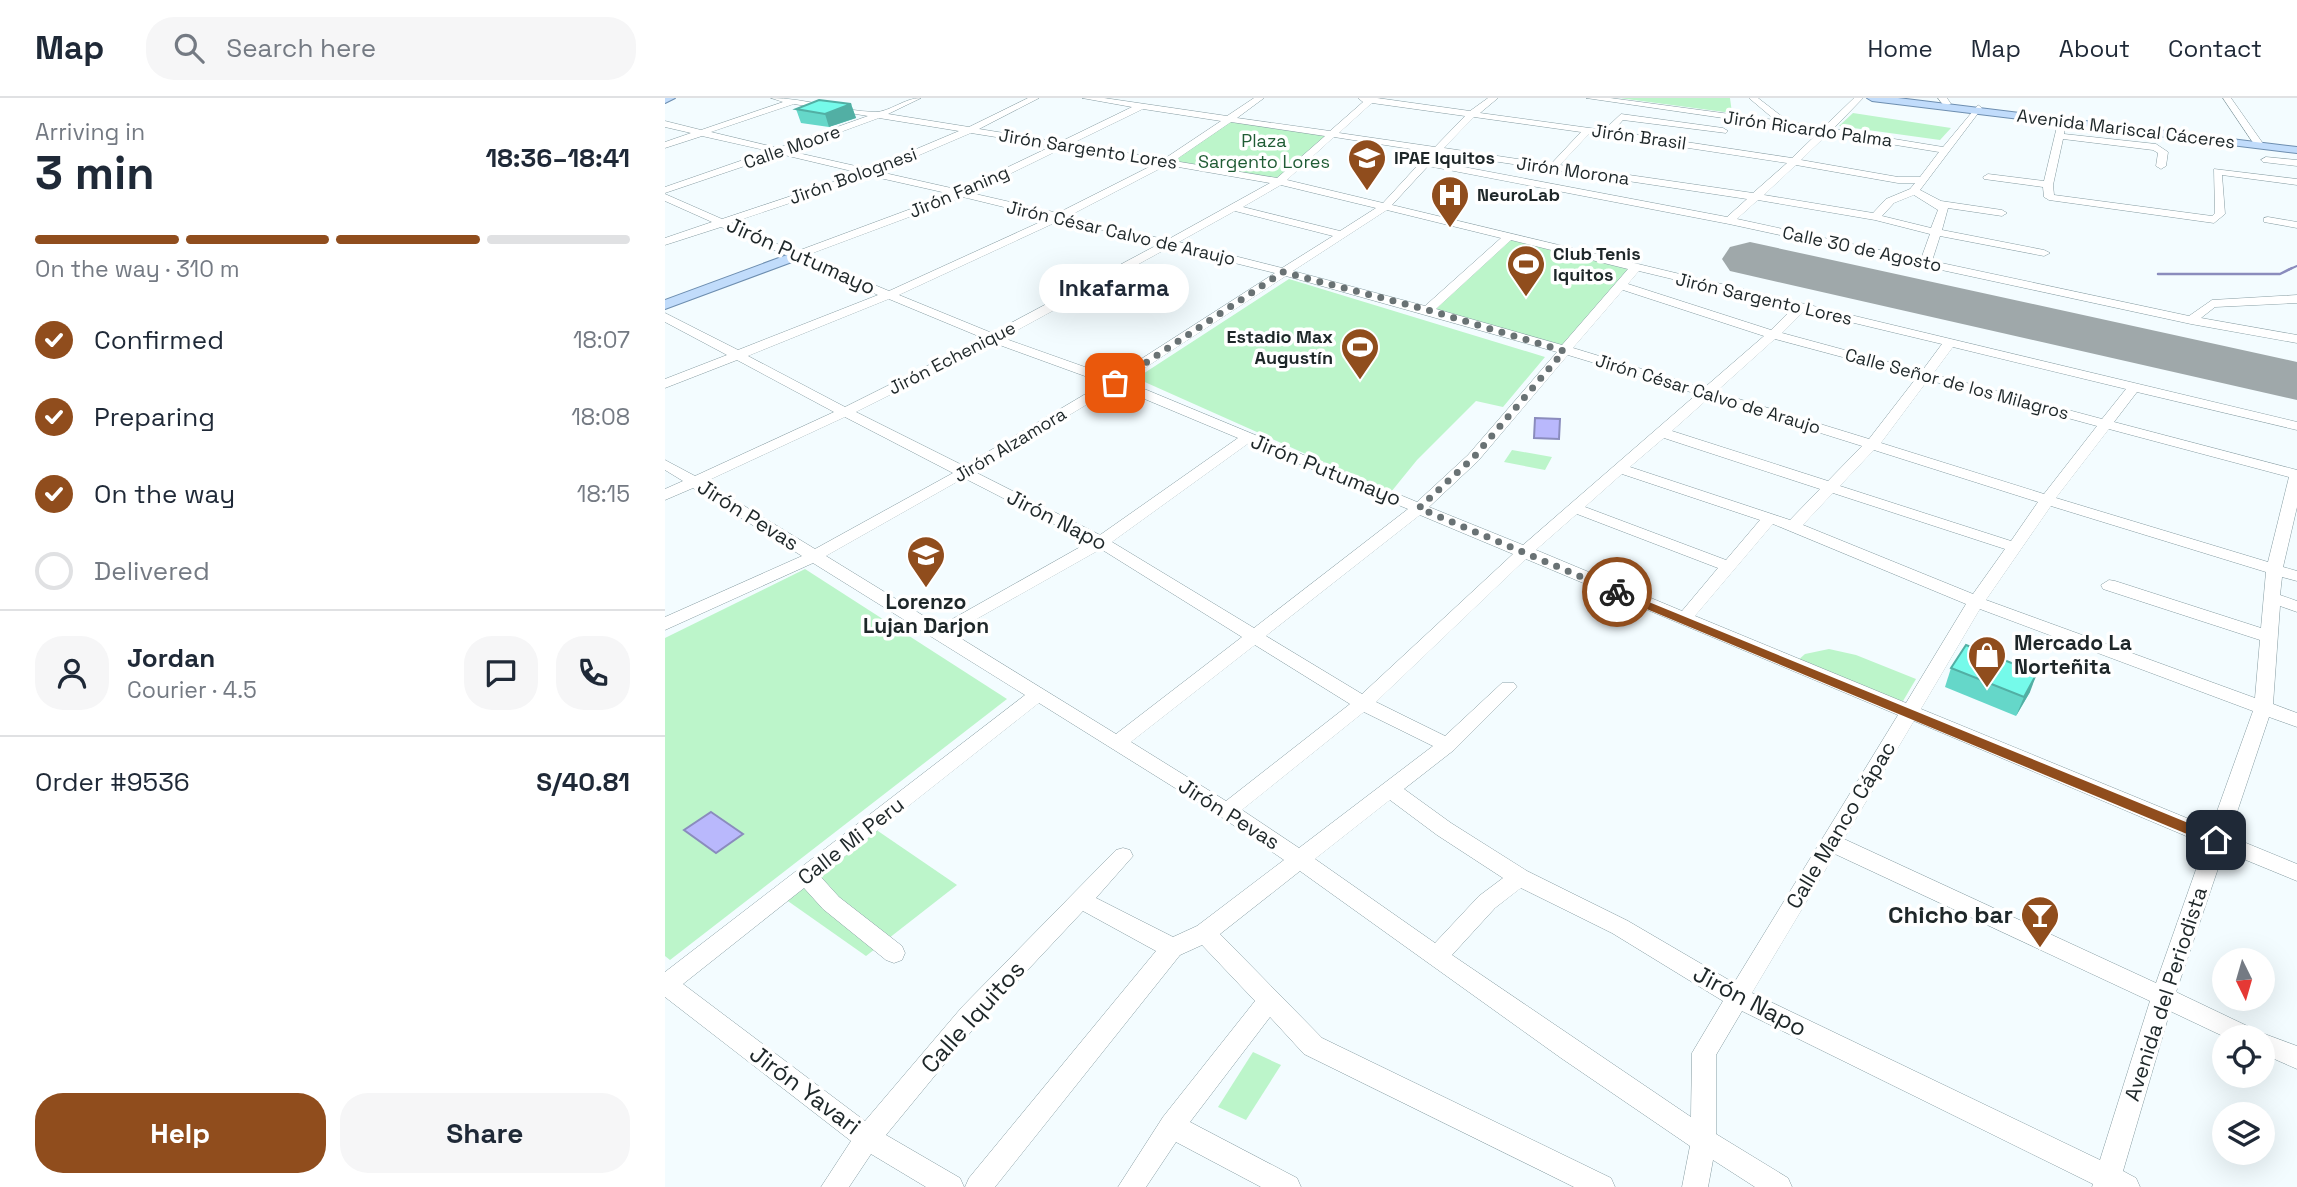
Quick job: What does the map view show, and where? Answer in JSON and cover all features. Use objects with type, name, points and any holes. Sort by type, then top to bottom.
[{"type":"main road","name":"Avenida Mariscal Cáceres","points":[[1872,98],[2297,148]]},
{"type":"main road","name":"Avenida Mariscal Cáceres","points":[[1900,98],[1945,101],[1978,109]]},
{"type":"main road","points":[[665,305],[795,256]]},
{"type":"street","name":"Jirón Sargento Lores","points":[[775,98],[1279,181],[2297,426]]},
{"type":"street","name":"Calle Moore","points":[[665,190],[880,115],[917,98]]},
{"type":"street","name":"Jirón Bolognesi","points":[[665,242],[869,173],[970,130],[1035,98]]},
{"type":"street","name":"Jirón Morona","points":[[1086,98],[1757,197],[1875,217],[1934,232],[2044,253]]},
{"type":"street","name":"Jirón Faning","points":[[795,256],[959,195],[1156,98]]},
{"type":"street","points":[[665,384],[891,295],[1057,218],[1166,162],[1260,98]]},
{"type":"street","name":"Jirón Brasil","points":[[1355,98],[1472,114],[1585,125],[1607,132],[1795,161],[1915,185],[1940,204],[2002,213]]},
{"type":"street","name":"Jirón Alzamora","points":[[665,624],[814,556],[963,473],[1115,383],[1386,206],[1472,114],[1494,98]]},
{"type":"street","name":"Jirón Ricardo Palma","points":[[1590,98],[1786,124],[1944,150]]},
{"type":"street","points":[[1753,98],[1786,124]]},
{"type":"street","points":[[1729,221],[1859,98]]},
{"type":"street","points":[[2227,98],[2257,143]]},
{"type":"street","name":"Jirón Echenique","points":[[665,495],[845,412],[993,338],[1234,208],[1279,181],[1372,99]]},
{"type":"street","points":[[665,145],[798,100]]},
{"type":"street","points":[[1598,110],[1608,101]]},
{"type":"street","points":[[1875,217],[1890,201],[1915,185],[1978,109]]},
{"type":"street","points":[[1607,132],[1621,117],[1723,131]]},
{"type":"street","points":[[1710,147],[1731,118]]},
{"type":"street","points":[[2062,119],[2048,185],[2049,197],[2214,220],[2220,214],[2217,171],[2297,182]]},
{"type":"street","name":"Jirón César Calvo de Araujo","points":[[665,124],[1283,272],[1428,310],[1708,391],[2047,500],[2297,576]]},
{"type":"street","points":[[1538,183],[1585,125]]},
{"type":"street","points":[[2059,136],[2156,147],[2163,152],[2161,166]]},
{"type":"street","points":[[2266,160],[2297,163]]},
{"type":"street","name":"Calle 30 de Agosto","points":[[1427,163],[1729,221],[2191,320],[2297,339]]},
{"type":"street","points":[[1988,177],[2048,185]]},
{"type":"street","name":"Jirón Putumayo","points":[[665,197],[795,256],[993,338],[1115,383],[2297,873]]},
{"type":"street","points":[[1926,262],[1943,209],[1940,204]]},
{"type":"street","points":[[1234,208],[1342,235]]},
{"type":"street","points":[[2268,220],[2297,225]]},
{"type":"street","points":[[1428,310],[1508,237]]},
{"type":"street","points":[[1116,744],[1256,638],[1419,508],[1473,458],[1635,268]]},
{"type":"street","name":"Calle Señor de los Milagros","points":[[1620,285],[1773,335],[2297,475]]},
{"type":"street","points":[[2191,320],[2212,304],[2297,299]]},
{"type":"street","points":[[1227,811],[1363,704],[1523,553],[1773,335],[1801,307]]},
{"type":"street","name":"Jirón Napo","points":[[665,317],[1101,542],[1363,704],[1447,744]]},
{"type":"street","points":[[1793,526],[1873,443],[1949,344]]},
{"type":"street","name":"Calle Manco Cápac","points":[[1695,1187],[1703,1142],[1704,1053],[1976,602],[2047,500],[2133,388]]},
{"type":"street","points":[[1661,432],[2014,547]]},
{"type":"street","points":[[940,633],[1101,542],[1247,438]]},
{"type":"street","name":"Jirón Pevas","points":[[665,464],[1227,811],[1300,859],[1703,1142],[1779,1187]]},
{"type":"street","points":[[1619,468],[1793,526],[1976,602],[2297,720]]},
{"type":"street","name":"Avenida del Periodista","points":[[2113,1184],[2163,996],[2263,708],[2274,569],[2297,475]]},
{"type":"street","points":[[1574,508],[1730,567]]},
{"type":"street","points":[[1683,620],[1769,519]]},
{"type":"street","points":[[2109,585],[2270,637]]},
{"type":"street","points":[[2271,597],[2297,607]]},
{"type":"street","points":[[978,1187],[1173,948],[1205,933],[1300,859],[1447,744],[1508,687]]},
{"type":"street","name":"Calle Mi Peru","points":[[665,985],[1036,695]]},
{"type":"street","name":"Jirón Napo","points":[[1389,788],[1444,829],[1519,877],[1620,927],[1737,997],[2113,1184]]},
{"type":"street","points":[[1830,842],[2224,1025]]},
{"type":"street","name":"Calle Iquitos","points":[[834,1187],[866,1137],[975,1012],[1123,856]]},
{"type":"street","points":[[806,876],[831,903],[894,953]]},
{"type":"street","points":[[1436,957],[1487,902],[1519,877]]},
{"type":"street","points":[[1081,900],[1173,948]]},
{"type":"street","points":[[1205,933],[1313,1046],[1602,1187]]},
{"type":"street","name":"Jirón Yavari","points":[[665,985],[866,1137],[950,1187]]},
{"type":"street","points":[[1131,1187],[1172,1126],[1269,1002]]},
{"type":"street","points":[[2275,1048],[2297,1058]]},
{"type":"street","points":[[1172,1126],[1288,1187]]},
{"type":"green space","points":[[1619,98],[1730,98],[1732,113]]},
{"type":"green space","points":[[1853,113],[1951,128],[1940,140],[1839,126]]},
{"type":"green space","name":"Plaza Sargento Lores","points":[[1230,119],[1334,134],[1279,181],[1172,163]]},
{"type":"green space","name":"Club Tenis Iquitos","points":[[1508,237],[1635,268],[1564,351],[1428,310]]},
{"type":"green space","points":[[1289,279],[1545,357],[1503,407],[1476,401],[1417,460],[1391,492],[1138,379],[1132,381]]},
{"type":"green space","points":[[1512,450],[1552,457],[1545,470],[1504,462]]},
{"type":"green space","points":[[805,569],[1007,699],[670,960],[665,956],[665,638]]},
{"type":"green space","points":[[1829,649],[1856,655],[1916,679],[1903,701],[1883,699],[1796,662],[1805,654]]},
{"type":"green space","points":[[875,829],[957,885],[866,956],[785,899]]},
{"type":"green space","points":[[1253,1052],[1281,1065],[1246,1120],[1218,1107]]},
{"type":"water","points":[[1535,418],[1560,419],[1559,439],[1534,438]]},
{"type":"water","points":[[711,812],[743,834],[716,853],[684,830]]},
{"type":"building","points":[[819,100],[851,104],[825,114],[796,109]]},
{"type":"building","points":[[1966,645],[2037,673],[2024,697],[1951,668]]},
{"type":"waterway","points":[[2288,270],[2297,266]]},
{"type":"waterway","points":[[2288,270],[2292,268]]},
{"type":"waterway","points":[[2158,274],[2280,274],[2288,270]]},
{"type":"runway","points":[[1750,259],[2297,381]]},
{"type":"way so far","points":[[1115,383],[1283,272],[1428,310],[1564,351],[1473,458],[1419,508],[1617,592]]},
{"type":"place","name":"IPAE Iquitos","points":[[1367,192]]},
{"type":"place","name":"NeuroLab","points":[[1450,229]]},
{"type":"place","name":"Club Tenis Iquitos","points":[[1526,298]]},
{"type":"place","name":"Estadio Max Augustín","points":[[1360,381]]},
{"type":"place","name":"Inkafarma","points":[[1115,383]]},
{"type":"place","name":"Lorenzo Lujan Darjon","points":[[926,589]]},
{"type":"place","name":"Mercado La Norteñita","points":[[1987,689]]},
{"type":"place","name":"Chicho bar","points":[[2040,949]]},
{"type":"route","points":[[1617,592],[2216,840]]}]
